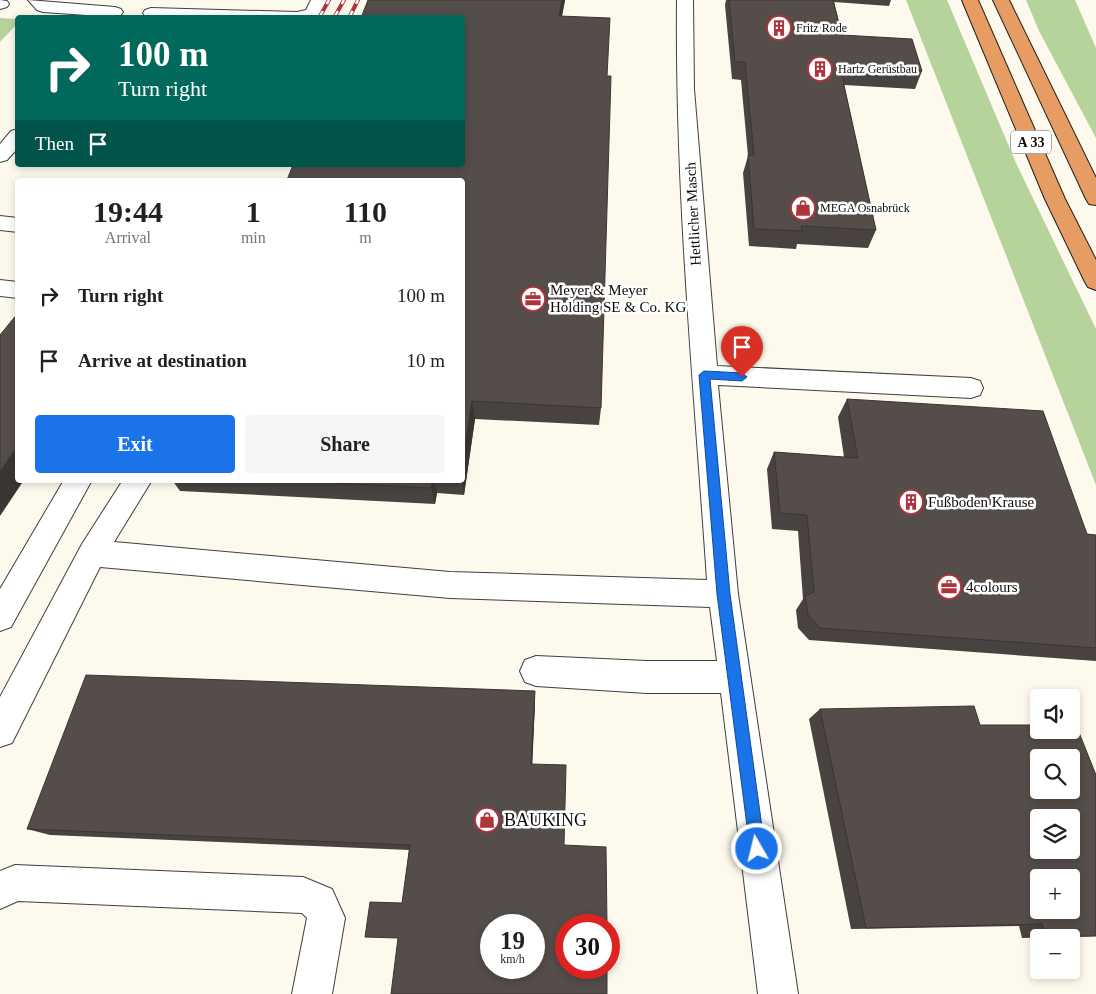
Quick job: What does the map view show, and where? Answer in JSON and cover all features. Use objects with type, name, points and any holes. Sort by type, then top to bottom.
[{"type":"highway","name":"A 33","points":[[970,0],[1056,199],[1096,282]]},
{"type":"highway","name":"A 33","points":[[1002,0],[1096,199]]},
{"type":"street","points":[[36,0],[43,7],[112,15],[151,13],[224,15]]},
{"type":"street","points":[[151,13],[162,0]]},
{"type":"street","points":[[307,15],[312,14],[319,0]]},
{"type":"street","name":"Hettlicher Masch","points":[[684,0],[686,99],[704,375],[724,594],[778,994]]},
{"type":"street","points":[[0,156],[15,138]]},
{"type":"street","points":[[0,224],[15,225]]},
{"type":"street","points":[[0,288],[15,290]]},
{"type":"street","points":[[704,375],[971,388]]},
{"type":"street","points":[[0,617],[76,483]]},
{"type":"street","points":[[0,731],[92,553],[136,483]]},
{"type":"street","points":[[92,553],[450,586],[724,594]]},
{"type":"street","points":[[536,670],[646,677],[734,677]]},
{"type":"street","points":[[0,891],[15,883],[303,894],[319,902],[326,918],[312,994]]},
{"type":"green space","points":[[906,0],[947,0],[1016,163],[1096,329],[1096,485]]},
{"type":"green space","points":[[1026,0],[1075,0],[1096,48],[1096,138],[1039,31]]},
{"type":"green space","points":[[0,18],[15,19],[15,26],[0,42]]},
{"type":"building","name":"Meyer & Meyer Holding SE & Co. KG","points":[[368,0],[562,0],[559,16],[610,18],[607,76],[611,76],[601,408],[472,401],[465,446],[465,178],[288,178],[292,167],[465,167],[465,15],[362,15]]},
{"type":"building","points":[[729,0],[833,0],[842,35],[912,39],[922,71],[840,67],[876,230],[801,226],[802,231],[754,229],[748,155],[754,155],[745,62],[735,62]]},
{"type":"building","points":[[15,317],[15,449],[0,471],[0,335]]},
{"type":"building","points":[[847,399],[1043,411],[1087,534],[1096,535],[1096,648],[820,628],[808,615],[805,596],[814,592],[807,515],[780,513],[774,452],[858,458]]},
{"type":"building","points":[[335,483],[432,483],[431,488]]},
{"type":"building","points":[[86,675],[535,691],[531,764],[566,765],[564,845],[606,847],[607,914],[555,914],[555,979],[607,979],[607,994],[391,994],[398,938],[365,937],[370,902],[402,903],[410,845],[27,829]]},
{"type":"building","points":[[974,706],[980,725],[1030,725],[1030,739],[1080,739],[1080,735],[1096,775],[1096,936],[1080,936],[1080,929],[1044,929],[1042,924],[866,928],[820,709]]},
{"type":"railway","points":[[321,15],[329,0]]},
{"type":"railway","points":[[336,15],[344,0]]},
{"type":"railway","points":[[350,15],[358,0]]},
{"type":"place","name":"Fritz Rode","points":[[779,28]]},
{"type":"place","name":"Hartz Gerüstbau","points":[[820,69]]},
{"type":"place","name":"MEGA Osnabrück","points":[[803,208]]},
{"type":"place","name":"Meyer & Meyer Holding SE & Co. KG","points":[[533,299]]},
{"type":"place","name":"Fußboden Krause","points":[[911,502]]},
{"type":"place","name":"4colours","points":[[949,587]]},
{"type":"place","name":"BAUKING","points":[[487,820]]},
{"type":"route","points":[[742,377],[704,375],[724,594],[757,849]]}]
